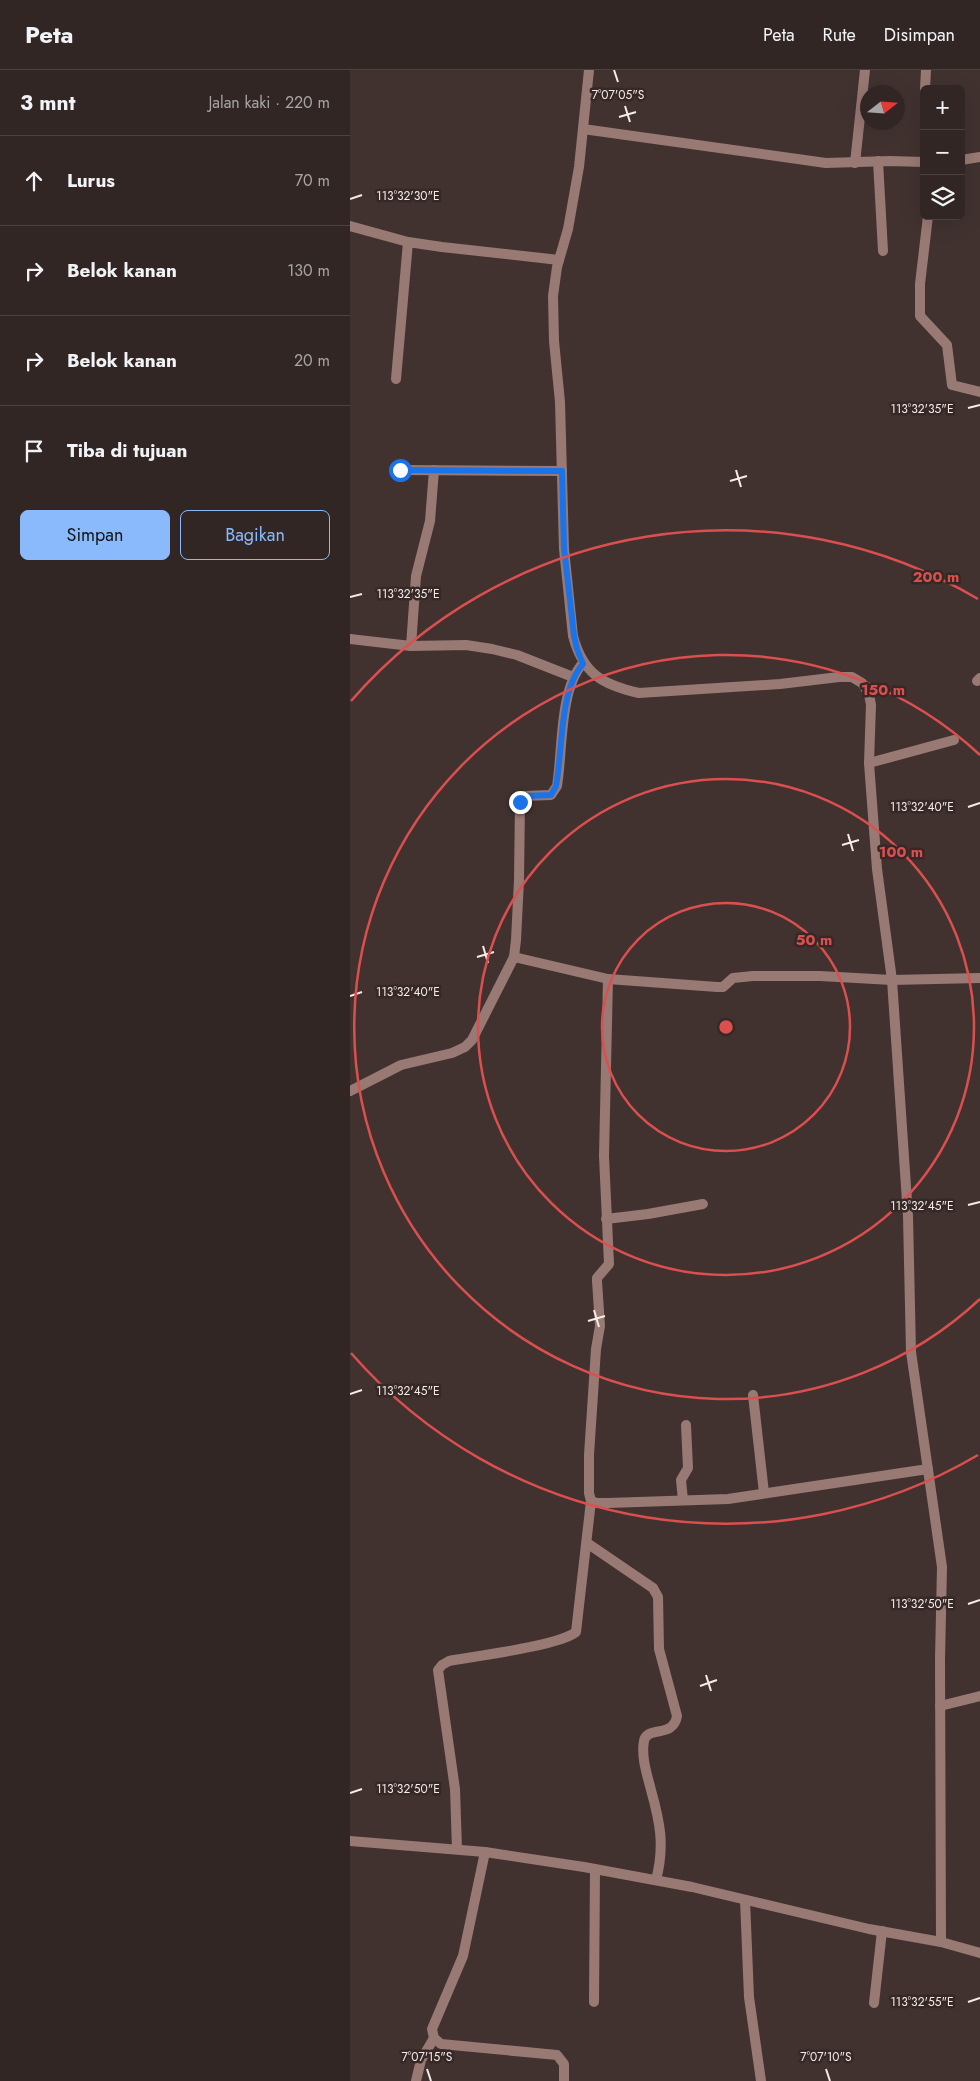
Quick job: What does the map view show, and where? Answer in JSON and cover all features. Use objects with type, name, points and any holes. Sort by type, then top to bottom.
[{"type":"street","points":[[589,70],[583,129],[568,229],[559,260],[553,296],[554,341],[560,402],[564,548],[572,626],[577,649],[583,664],[600,680],[620,689],[639,693],[780,684],[852,677],[862,683],[869,694],[871,705],[869,763],[877,869],[892,980],[908,1216],[911,1352],[942,1567],[940,1942]]},
{"type":"street","points":[[854,163],[865,70]]},
{"type":"street","points":[[925,85],[926,70]]},
{"type":"street","points":[[583,129],[826,163],[920,162]]},
{"type":"street","points":[[965,159],[980,157]]},
{"type":"street","points":[[878,161],[883,251]]},
{"type":"street","points":[[928,220],[920,284],[920,316],[948,345],[952,385],[980,392]]},
{"type":"street","points":[[350,226],[408,242],[559,260]]},
{"type":"street","points":[[396,379],[408,242]]},
{"type":"street","points":[[400,470],[562,471]]},
{"type":"street","points":[[411,646],[416,576],[430,522],[434,470]]},
{"type":"street","points":[[350,639],[411,646],[466,646],[492,649],[517,655],[573,677]]},
{"type":"street","points":[[350,1091],[401,1065],[452,1053],[465,1047],[483,1020],[514,957],[520,880],[520,802],[524,796],[551,795],[556,786],[567,699],[573,677],[583,664]]},
{"type":"street","points":[[869,763],[954,740]]},
{"type":"street","points":[[514,957],[608,979],[723,987],[733,978],[753,976],[820,976],[892,980],[980,978]]},
{"type":"street","points":[[457,1849],[455,1788],[438,1670],[449,1661],[534,1646],[570,1636],[576,1632],[591,1501],[589,1493],[589,1455],[596,1349],[600,1319],[597,1278],[609,1264],[604,1156],[608,979]]},
{"type":"street","points":[[606,1218],[648,1214],[703,1204]]},
{"type":"street","points":[[753,1394],[764,1493]]},
{"type":"street","points":[[683,1500],[681,1480],[688,1468],[686,1425]]},
{"type":"street","points":[[591,1501],[608,1503],[728,1499],[928,1469]]},
{"type":"street","points":[[587,1542],[653,1588],[658,1597],[659,1649],[677,1716],[675,1725],[670,1729],[648,1734],[644,1739],[644,1762],[662,1835],[662,1856],[656,1880]]},
{"type":"street","points":[[940,1706],[980,1696]]},
{"type":"street","points":[[350,1841],[485,1852],[656,1880],[882,1931],[940,1942],[980,1953]]},
{"type":"street","points":[[485,1852],[463,1956],[435,2018],[432,2029],[434,2038],[441,2044],[558,2055],[564,2064],[564,2081]]},
{"type":"street","points":[[594,1869],[594,2002]]},
{"type":"street","points":[[745,1900],[749,1997],[761,2081]]},
{"type":"street","points":[[874,2003],[882,1931]]},
{"type":"street","points":[[416,2081],[421,2060],[434,2038]]},
{"type":"route","points":[[400,470],[508,469],[562,471],[564,548],[574,636],[583,664],[573,677],[567,699],[556,786],[551,795],[524,796],[520,802]]}]
